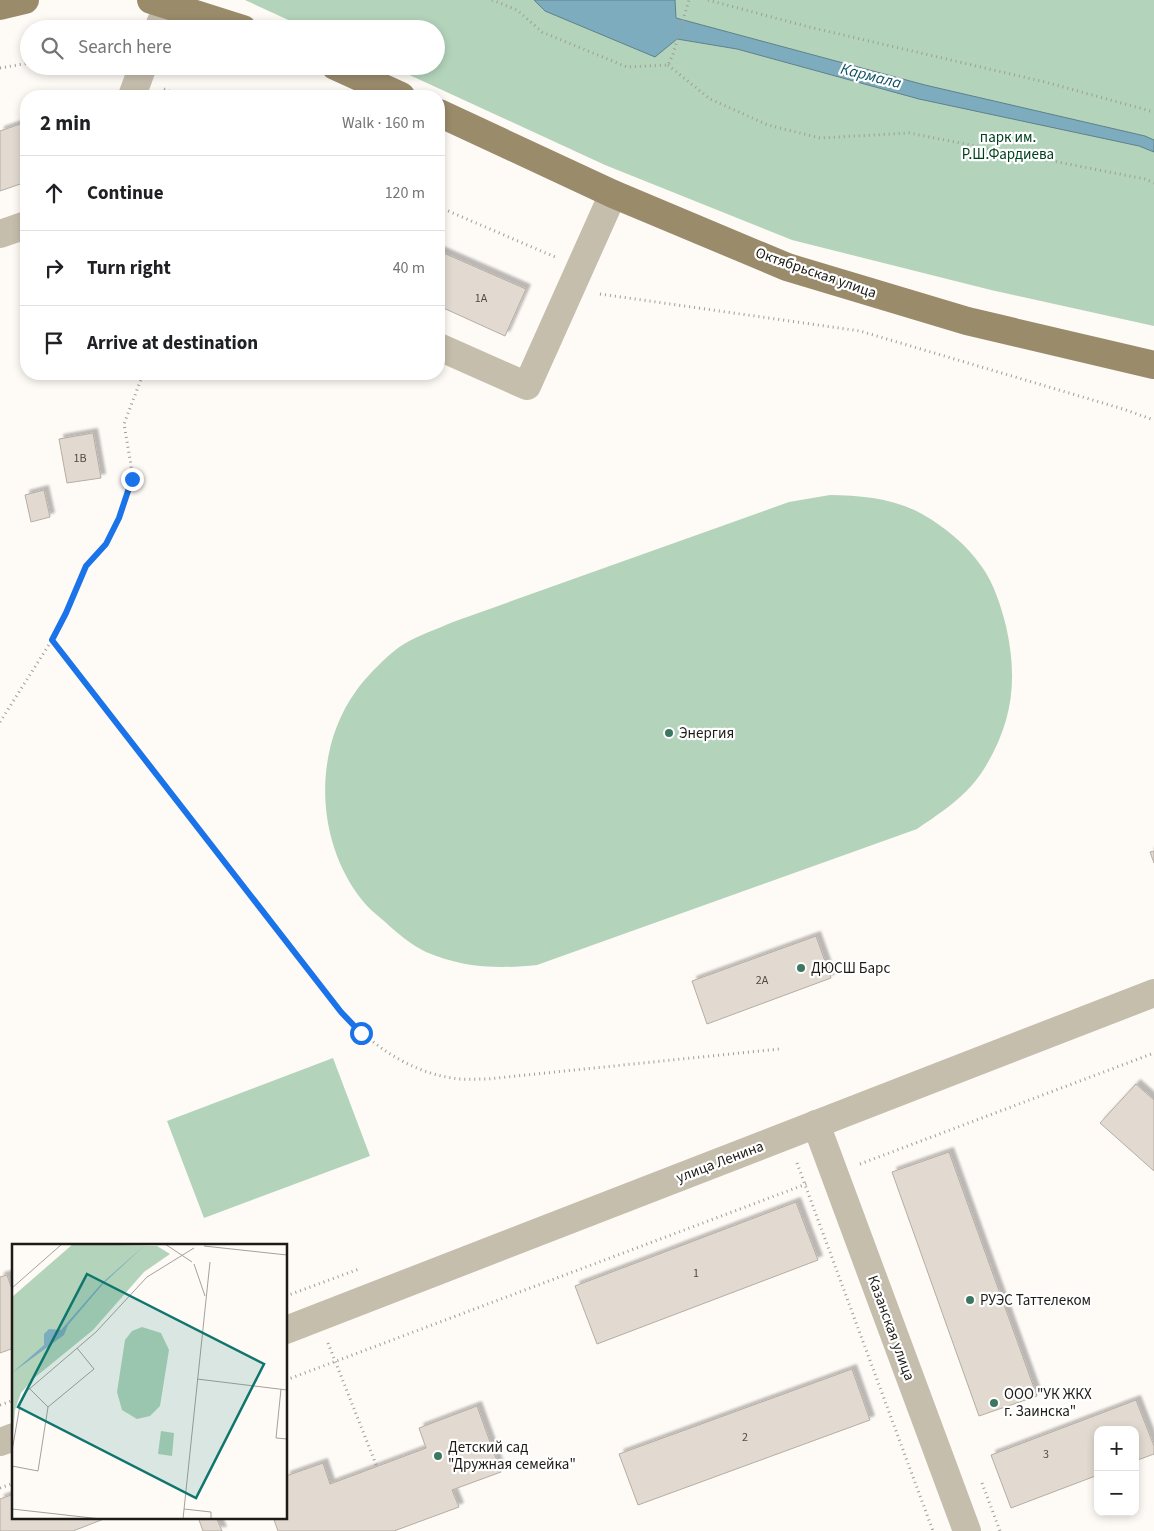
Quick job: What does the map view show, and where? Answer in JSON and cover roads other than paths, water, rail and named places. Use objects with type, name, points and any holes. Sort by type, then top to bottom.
[{"type":"main road","points":[[0,6],[25,0]]},
{"type":"main road","points":[[159,11],[201,20]]},
{"type":"main road","points":[[355,75],[388,90]]},
{"type":"main road","name":"Октябрьская улица","points":[[445,117],[613,194],[787,267],[967,321],[1154,364]]},
{"type":"street","points":[[134,90],[139,75]]},
{"type":"street","points":[[445,350],[527,386],[613,194]]},
{"type":"street","points":[[0,234],[20,227]]},
{"type":"street","name":"улица Ленина","points":[[288,1329],[1154,993]]},
{"type":"street","name":"Казанская улица","points":[[816,1124],[967,1531]]},
{"type":"street","points":[[0,1442],[12,1438]]},
{"type":"water","name":"Кармала","points":[[534,0],[675,0],[676,18],[925,85],[1145,136],[1154,140],[1154,152],[1139,146],[919,99],[737,49],[677,39],[655,57],[545,11]]},
{"type":"place","name":"Энергия","points":[[669,733]]},
{"type":"place","name":"ДЮСШ Барс","points":[[801,968]]},
{"type":"place","name":"РУЭС Таттелеком","points":[[970,1300]]},
{"type":"place","name":"ООО \"УК ЖКХ г. Заинска\"","points":[[994,1403]]},
{"type":"place","name":"Детский сад \"Дружная семейка\"","points":[[438,1456]]},
{"type":"park label","name":"парк им. Р.Ш.Фардиева","points":[[1008,146]]}]
